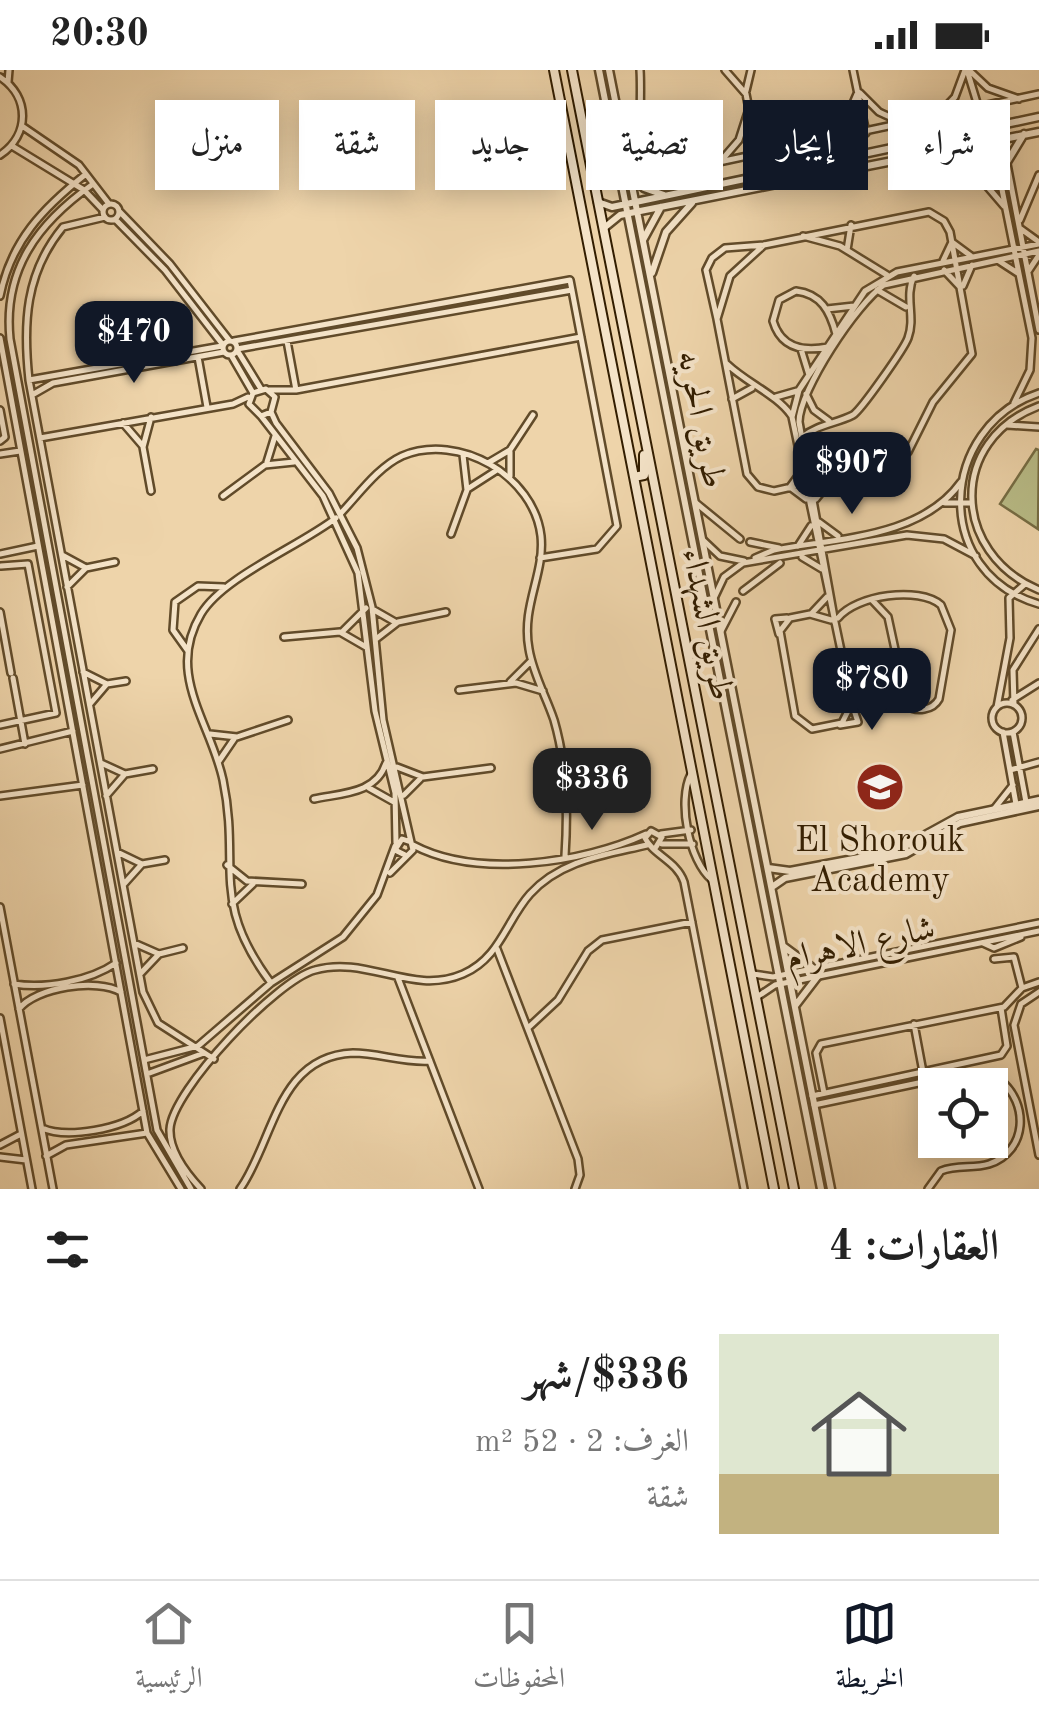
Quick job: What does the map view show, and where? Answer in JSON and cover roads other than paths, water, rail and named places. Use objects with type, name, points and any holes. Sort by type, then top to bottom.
[{"type":"main road","name":"طريق الشهداء","points":[[554,70],[774,1189]]},
{"type":"main road","name":"طريق الشهداء","points":[[572,70],[794,1189]]},
{"type":"main road","points":[[634,477],[644,472],[646,446]]},
{"type":"main road","points":[[643,521],[645,499],[656,497]]},
{"type":"street","points":[[8,82],[9,70]]},
{"type":"street","name":"طريق الحريه","points":[[599,70],[632,212],[695,528],[708,613],[767,868],[831,1189]]},
{"type":"street","name":"طريق الحريه","points":[[608,70],[614,100]]},
{"type":"street","points":[[639,100],[640,70]]},
{"type":"street","points":[[724,70],[746,94]]},
{"type":"street","points":[[747,100],[752,70]]},
{"type":"street","points":[[852,70],[860,100]]},
{"type":"street","points":[[967,71],[995,92],[1026,99]]},
{"type":"street","points":[[967,71],[973,100]]},
{"type":"street","points":[[953,100],[967,71]]},
{"type":"street","points":[[0,78],[8,82],[21,102],[22,126],[12,146],[0,156]]},
{"type":"street","points":[[858,91],[888,116]]},
{"type":"street","points":[[854,100],[858,91]]},
{"type":"street","points":[[1010,102],[1039,94]]},
{"type":"street","points":[[1010,125],[1039,117]]},
{"type":"street","points":[[22,126],[86,174],[109,204],[170,264],[230,347],[252,394],[250,408],[339,515]]},
{"type":"street","points":[[723,157],[739,140],[743,128]]},
{"type":"street","points":[[1010,136],[1039,132]]},
{"type":"street","points":[[1010,157],[1024,133]]},
{"type":"street","points":[[12,146],[60,179],[84,190],[104,214],[115,219],[180,288],[276,404]]},
{"type":"street","points":[[868,155],[888,151]]},
{"type":"street","points":[[881,152],[883,161]]},
{"type":"street","points":[[868,158],[870,164]]},
{"type":"street","points":[[603,230],[612,218],[632,212],[888,160]]},
{"type":"street","points":[[0,296],[2,273],[24,234],[60,194],[86,174]]},
{"type":"street","points":[[1019,226],[1039,175]]},
{"type":"street","points":[[1010,178],[1039,330]]},
{"type":"street","points":[[60,179],[60,194]]},
{"type":"street","points":[[598,202],[612,207],[743,180]]},
{"type":"street","points":[[93,184],[51,217],[19,265],[8,312],[157,1130],[190,1189]]},
{"type":"street","name":"طريق الحريه","points":[[630,190],[630,203]]},
{"type":"street","points":[[649,190],[665,196]]},
{"type":"street","points":[[990,190],[1006,208]]},
{"type":"street","points":[[945,503],[961,482],[982,438],[1012,406],[1025,385],[1032,346],[1002,190]]},
{"type":"street","points":[[651,284],[661,242],[680,214],[696,200]]},
{"type":"street","points":[[109,204],[104,214],[63,227],[38,267],[25,317],[29,380],[146,1004],[158,1022],[214,1058]]},
{"type":"street","points":[[643,241],[662,206]]},
{"type":"street","points":[[115,219],[119,212]]},
{"type":"street","name":"طريق الحريه","points":[[632,212],[643,241],[694,500],[695,528],[703,540],[721,631],[770,934],[821,1189]]},
{"type":"street","points":[[929,212],[944,221],[957,264],[972,354],[932,402],[908,452],[887,468],[765,490],[748,477],[705,277],[712,258],[732,247],[764,245],[850,225],[929,212]]},
{"type":"street","points":[[847,250],[850,225]]},
{"type":"street","points":[[1019,226],[1039,248]]},
{"type":"street","points":[[996,256],[1011,232]]},
{"type":"street","points":[[800,235],[847,250],[865,265],[887,275],[1039,248]]},
{"type":"street","points":[[952,242],[973,261]]},
{"type":"street","points":[[942,267],[952,242]]},
{"type":"street","points":[[717,319],[730,276],[764,245]]},
{"type":"street","points":[[1028,273],[1039,248]]},
{"type":"street","points":[[996,256],[1019,275]]},
{"type":"street","points":[[962,289],[973,261]]},
{"type":"street","points":[[865,265],[874,288],[908,309]]},
{"type":"street","points":[[790,488],[805,468],[802,391],[874,288],[942,267]]},
{"type":"street","points":[[942,267],[962,289]]},
{"type":"street","points":[[792,416],[809,375],[836,334],[855,306],[887,275]]},
{"type":"street","points":[[802,437],[829,421],[854,414],[866,402],[908,340],[914,276]]},
{"type":"street","points":[[29,380],[230,347],[569,279],[617,526],[597,549],[540,558]]},
{"type":"street","points":[[32,395],[53,383],[198,357],[230,347],[572,290]]},
{"type":"street","points":[[828,347],[801,349],[777,333],[775,306],[796,290],[811,294],[827,309],[836,334]]},
{"type":"street","points":[[827,309],[855,306]]},
{"type":"street","points":[[40,438],[233,404],[264,389],[296,390],[582,337]]},
{"type":"street","points":[[0,338],[147,1133],[161,1162],[181,1189]]},
{"type":"street","points":[[287,340],[296,390]]},
{"type":"street","points":[[801,349],[809,375]]},
{"type":"street","points":[[198,357],[208,407]]},
{"type":"street","points":[[724,362],[752,388],[776,397],[792,416],[805,468],[858,722],[812,729],[798,721],[780,637],[782,626],[790,618],[810,614],[835,620]]},
{"type":"street","points":[[6,370],[16,368]]},
{"type":"street","points":[[1025,385],[1039,405],[1004,426],[979,461],[972,503],[975,526],[990,554],[1025,584],[1039,590]]},
{"type":"street","points":[[732,400],[752,388]]},
{"type":"street","points":[[272,412],[276,404],[296,390]]},
{"type":"street","points":[[776,397],[802,391]]},
{"type":"street","points":[[802,391],[814,410],[829,421]]},
{"type":"street","points":[[1012,406],[1039,393]]},
{"type":"street","points":[[233,404],[258,415],[272,412]]},
{"type":"street","points":[[0,410],[5,437],[0,441]]},
{"type":"street","points":[[144,1060],[198,1046],[273,982],[343,937],[367,910],[386,879],[409,856],[412,843],[378,690],[375,640],[360,560],[339,515],[272,412]]},
{"type":"street","points":[[486,464],[510,450],[533,415]]},
{"type":"street","points":[[151,417],[143,447],[151,491]]},
{"type":"street","points":[[122,422],[143,447]]},
{"type":"street","points":[[1004,426],[1039,427]]},
{"type":"street","points":[[265,465],[275,436]]},
{"type":"street","points":[[0,454],[20,450]]},
{"type":"street","points":[[281,987],[246,946],[232,905],[227,864],[228,812],[218,761],[190,692],[188,651],[204,609],[224,587],[284,555],[339,515],[387,465],[403,456],[432,450],[463,455],[499,470],[527,496],[538,520],[540,558],[526,619],[531,660],[563,761],[566,856]]},
{"type":"street","points":[[510,450],[510,477]]},
{"type":"street","points":[[463,455],[467,490]]},
{"type":"street","points":[[223,496],[265,465],[297,462]]},
{"type":"street","points":[[805,468],[832,479]]},
{"type":"street","points":[[451,534],[467,490],[481,476],[499,470]]},
{"type":"street","points":[[812,502],[832,479]]},
{"type":"street","points":[[961,482],[958,501],[965,538],[976,556],[1013,593],[1039,604]]},
{"type":"street","points":[[790,488],[812,502]]},
{"type":"street","points":[[694,500],[719,526],[740,539]]},
{"type":"street","points":[[703,540],[713,552],[735,561],[910,523],[945,503],[972,503]]},
{"type":"street","points":[[816,522],[841,537]]},
{"type":"street","points":[[798,546],[816,522]]},
{"type":"street","points":[[952,542],[965,538],[975,526]]},
{"type":"street","points":[[714,598],[720,583],[736,567],[907,534],[952,542],[976,556]]},
{"type":"street","points":[[750,542],[782,549]]},
{"type":"street","points":[[0,554],[38,546]]},
{"type":"street","points":[[825,569],[842,547]]},
{"type":"street","points":[[61,554],[86,568]]},
{"type":"street","points":[[799,556],[825,569]]},
{"type":"street","points":[[743,591],[788,558]]},
{"type":"street","points":[[0,566],[28,562],[56,708],[54,714],[0,725]]},
{"type":"street","points":[[67,587],[86,568],[115,562]]},
{"type":"street","points":[[1016,804],[1003,732],[992,721],[1013,593],[1025,584]]},
{"type":"street","points":[[188,651],[173,630],[175,602],[198,586],[224,587]]},
{"type":"street","points":[[835,620],[850,606],[873,601],[896,597],[926,595],[948,614],[950,638],[939,700],[933,707],[916,710],[906,705],[888,617],[873,601]]},
{"type":"street","points":[[830,597],[850,606]]},
{"type":"street","points":[[810,614],[830,597]]},
{"type":"street","points":[[888,617],[896,597]]},
{"type":"street","points":[[721,631],[736,602]]},
{"type":"street","points":[[369,608],[398,622]]},
{"type":"street","points":[[340,632],[369,608]]},
{"type":"street","points":[[369,608],[374,701],[396,805],[398,855],[431,853],[484,861],[544,860],[648,832],[691,830]]},
{"type":"street","points":[[375,640],[398,622],[446,612]]},
{"type":"street","points":[[708,613],[717,612]]},
{"type":"street","points":[[0,615],[25,744]]},
{"type":"street","points":[[1026,802],[1013,732],[1022,718],[1013,702],[1013,670],[1039,629]]},
{"type":"street","points":[[284,637],[340,632],[356,638],[369,650]]},
{"type":"street","points":[[507,684],[531,660]]},
{"type":"street","points":[[83,672],[107,684],[126,681]]},
{"type":"street","points":[[89,705],[107,684]]},
{"type":"street","points":[[459,690],[507,684],[543,691]]},
{"type":"street","points":[[997,707],[1013,702],[1039,684]]},
{"type":"street","points":[[837,725],[849,714],[852,703]]},
{"type":"street","points":[[56,708],[68,706]]},
{"type":"street","points":[[208,733],[237,737],[288,720]]},
{"type":"street","points":[[0,749],[72,731]]},
{"type":"street","points":[[1003,732],[1013,732]]},
{"type":"street","points":[[218,761],[237,737]]},
{"type":"street","points":[[100,761],[125,774],[153,770]]},
{"type":"street","points":[[366,788],[380,777],[387,761]]},
{"type":"street","points":[[1010,770],[1039,762]]},
{"type":"street","points":[[396,766],[423,778],[491,768]]},
{"type":"street","points":[[692,772],[684,791],[691,830],[700,869],[713,880]]},
{"type":"street","points":[[106,796],[125,774]]},
{"type":"street","points":[[402,798],[423,778]]},
{"type":"street","points":[[994,809],[1013,785]]},
{"type":"street","points":[[0,796],[83,786]]},
{"type":"street","points":[[314,799],[366,788],[383,792],[396,805]]},
{"type":"street","points":[[767,868],[790,870],[913,851],[953,823],[994,809],[1039,803]]},
{"type":"street","points":[[953,823],[1039,803]]},
{"type":"street","points":[[647,845],[648,832]]},
{"type":"street","points":[[658,846],[661,834]]},
{"type":"street","points":[[386,879],[396,845],[405,838],[431,853]]},
{"type":"street","points":[[201,1189],[178,1157],[170,1127],[177,1109],[214,1058],[281,987],[300,975],[335,966],[361,967],[426,982],[454,978],[473,969],[496,948],[524,902],[550,877],[581,860],[647,845],[694,844]]},
{"type":"street","points":[[658,846],[683,875],[744,1189]]},
{"type":"street","points":[[116,852],[142,864],[166,860]]},
{"type":"street","points":[[771,888],[785,878],[878,857]]},
{"type":"street","points":[[544,860],[550,877]]},
{"type":"street","points":[[123,887],[142,864]]},
{"type":"street","points":[[227,864],[239,877],[256,883],[302,884]]},
{"type":"street","points":[[232,905],[256,883]]},
{"type":"street","points":[[0,907],[52,1189]]},
{"type":"street","points":[[108,921],[118,919]]},
{"type":"street","points":[[528,1028],[558,1000],[588,951],[602,940],[692,922]]},
{"type":"street","name":"شارع الاهرام","points":[[832,969],[1039,923]]},
{"type":"street","points":[[770,934],[780,932]]},
{"type":"street","name":"شارع الاهرام","points":[[750,972],[779,980],[1039,932]]},
{"type":"street","points":[[983,943],[994,948],[1010,945],[1022,935]]},
{"type":"street","points":[[112,944],[122,942]]},
{"type":"street","points":[[133,942],[158,954]]},
{"type":"street","points":[[782,945],[816,972],[794,1007]]},
{"type":"street","points":[[1010,945],[1022,988]]},
{"type":"street","points":[[140,975],[158,954],[183,948]]},
{"type":"street","points":[[496,948],[578,1158],[580,1175],[574,1189]]},
{"type":"street","points":[[994,959],[1012,956]]},
{"type":"street","points":[[14,984],[31,986],[92,976],[116,963]]},
{"type":"street","points":[[398,978],[480,1189]]},
{"type":"street","name":"شارع الاهرام","points":[[756,1000],[779,980]]},
{"type":"street","points":[[824,1093],[816,1053],[820,1044],[1001,1008],[1022,988],[1039,982]]},
{"type":"street","points":[[19,1009],[33,997],[93,985],[121,992]]},
{"type":"street","points":[[1039,992],[1021,1004],[1014,1025],[1039,1155]]},
{"type":"street","points":[[939,1068],[1004,1052],[1001,1008]]},
{"type":"street","points":[[0,1018],[32,1189]]},
{"type":"street","points":[[914,1024],[922,1068]]},
{"type":"street","points":[[146,1074],[204,1052]]},
{"type":"street","points":[[240,1189],[284,1097],[310,1068],[353,1053],[430,1061]]},
{"type":"street","points":[[812,1096],[918,1073]]},
{"type":"street","points":[[805,1108],[966,1073],[1000,1080],[1020,1107],[1020,1132],[1012,1148],[985,1165],[941,1171],[928,1189]]},
{"type":"street","points":[[41,1128],[64,1134],[127,1121],[143,1111]]},
{"type":"street","points":[[46,1156],[66,1144],[147,1133]]},
{"type":"street","points":[[0,1145],[22,1134]]},
{"type":"street","points":[[0,1156],[26,1160]]},
{"type":"street","points":[[818,1176],[828,1174]]},
{"type":"place","name":"El Shorouk Academy","points":[[880,787]]}]
